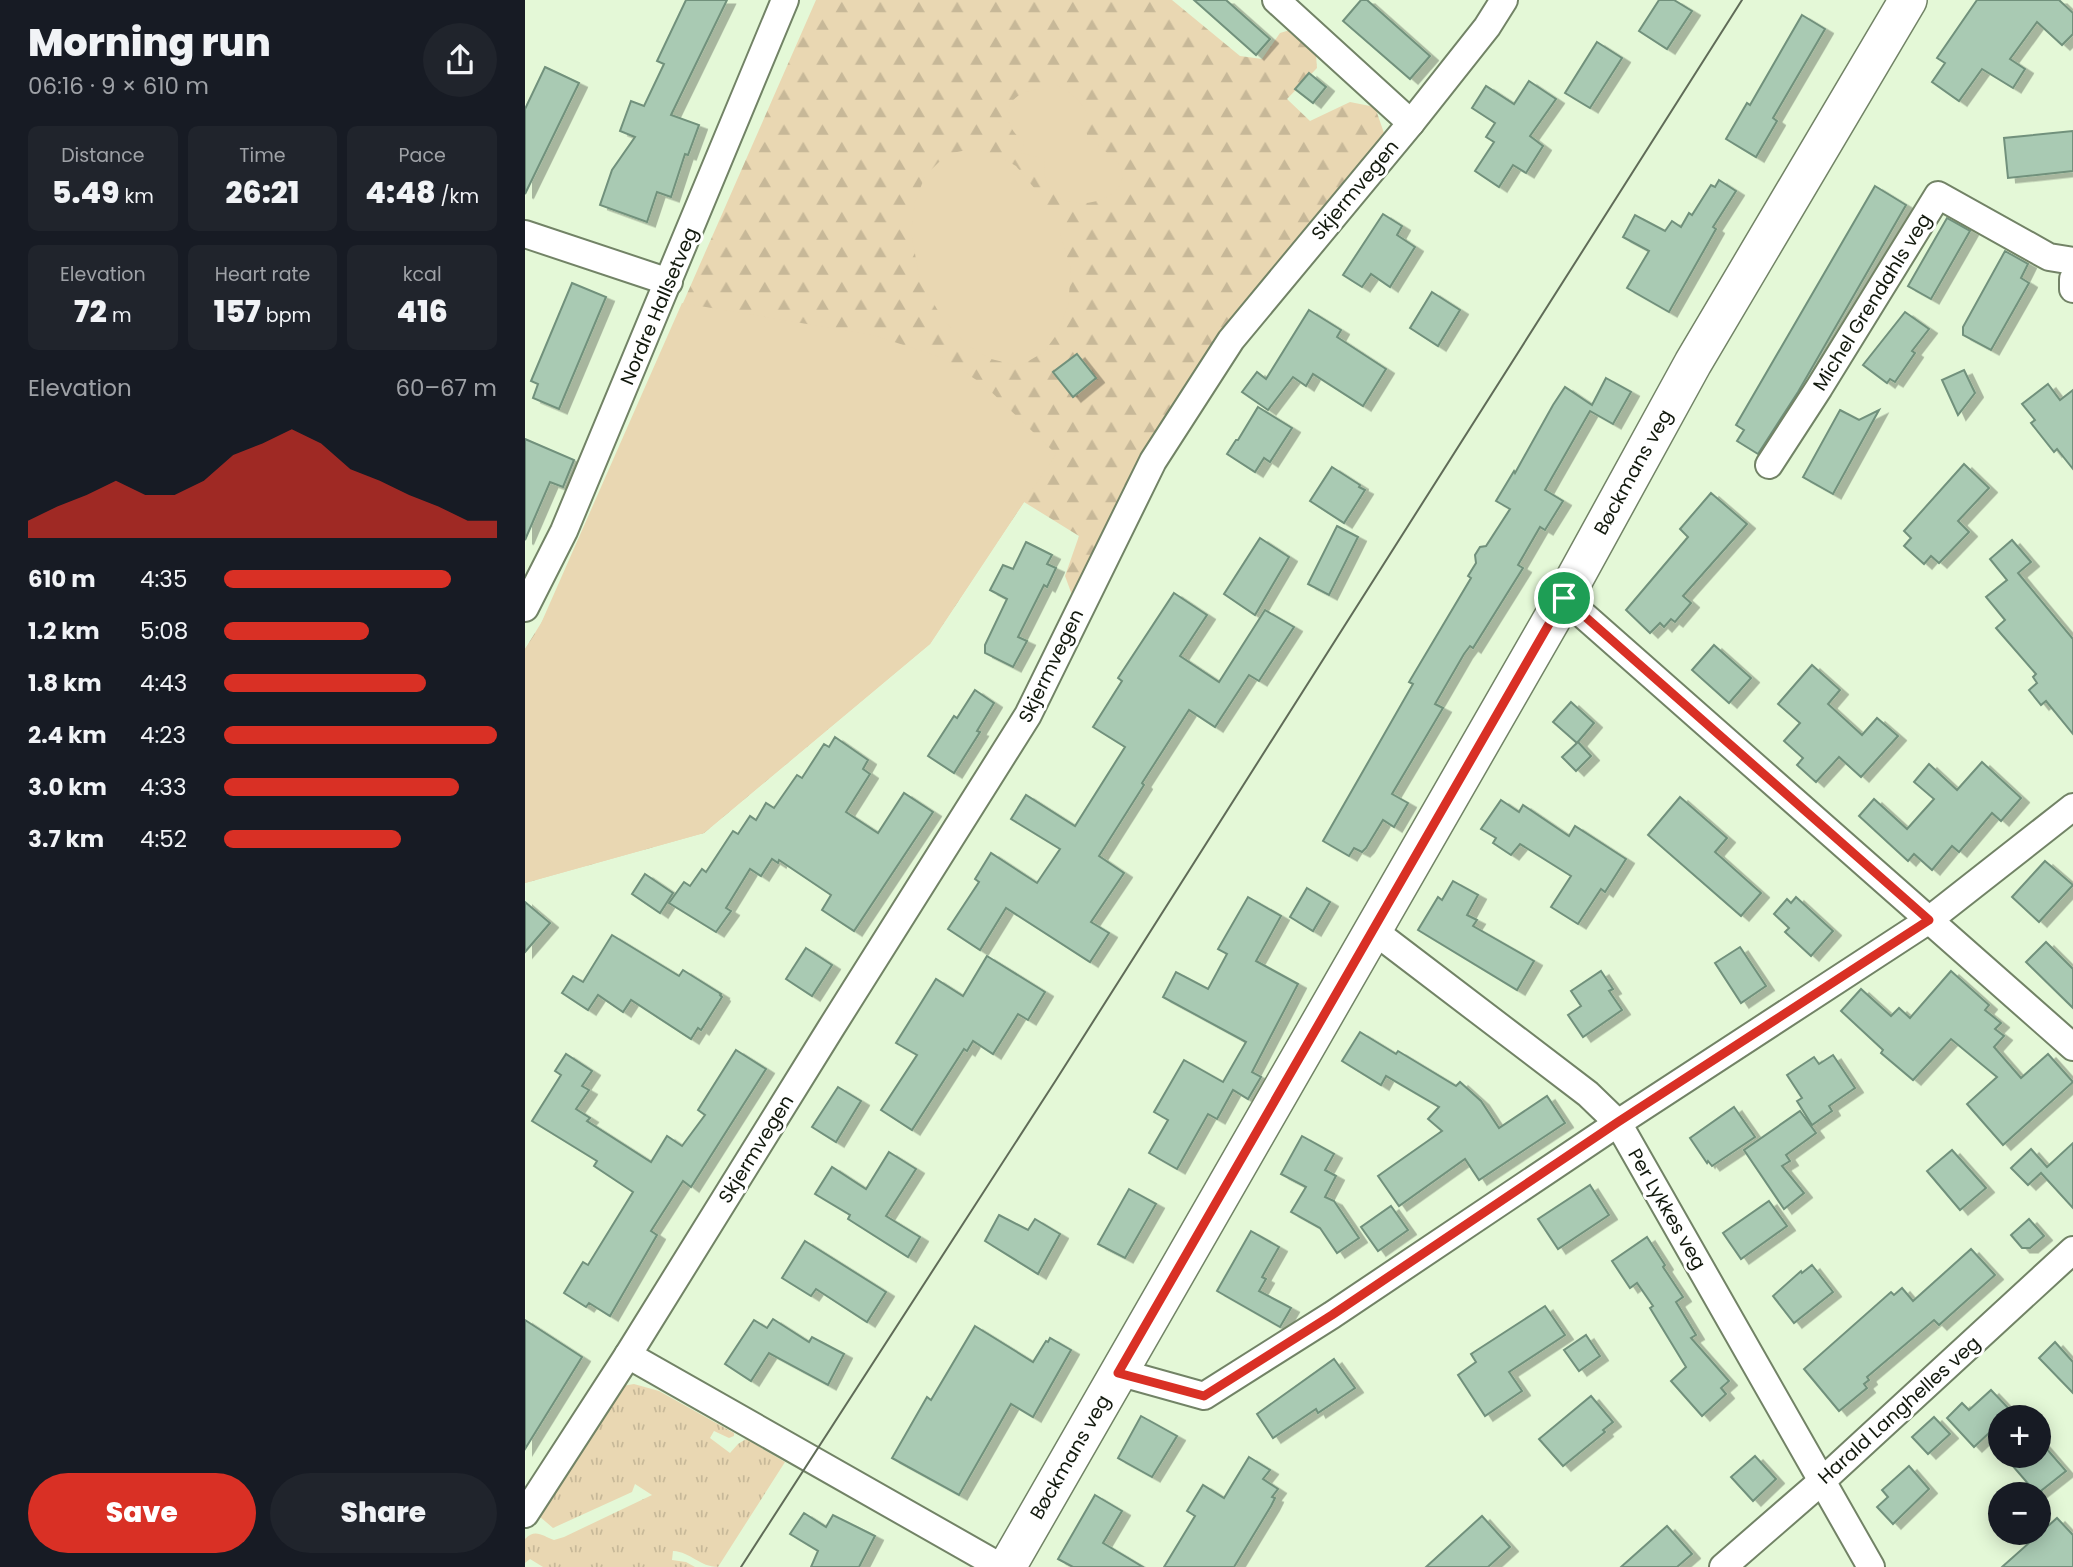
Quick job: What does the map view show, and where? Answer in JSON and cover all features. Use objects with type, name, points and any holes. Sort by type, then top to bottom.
[{"type":"main road","name":"Bøckmans veg","points":[[1007,1567],[1564,598],[1692,363],[1908,0]]},
{"type":"street","name":"Nordre Hallsetveg","points":[[525,608],[564,531],[785,0]]},
{"type":"street","points":[[1276,0],[1411,123]]},
{"type":"street","name":"Skjermvegen","points":[[525,1514],[628,1355],[1028,715],[1153,461],[1230,340],[1411,123],[1487,27],[1504,0]]},
{"type":"street","name":"Michel Grendahls veg","points":[[1769,465],[1938,195],[2049,257],[2073,261]]},
{"type":"street","points":[[525,234],[669,282]]},
{"type":"street","points":[[2073,279],[2073,289]]},
{"type":"street","points":[[1564,598],[2073,1047]]},
{"type":"street","points":[[1118,1373],[1204,1396],[1332,1315],[1618,1122],[1929,920],[2073,807]]},
{"type":"street","name":"Per Lykkes veg","points":[[1372,931],[1588,1094],[1618,1122],[1871,1567]]},
{"type":"street","name":"Harald Langhelles veg","points":[[1723,1567],[1822,1481],[2073,1250]]},
{"type":"street","points":[[628,1355],[1001,1567]]},
{"type":"green space","points":[[816,0],[1172,0],[1240,56],[1262,59],[1280,33],[1293,29],[1316,55],[1317,68],[1287,99],[1310,121],[1350,102],[1375,107],[1384,133],[1222,334],[1102,538],[1072,595],[1065,576],[1079,536],[1024,502],[930,644],[704,833],[525,883],[525,649],[546,615]]},
{"type":"green space","points":[[1056,85],[1082,105],[1088,115],[1083,118],[1088,139],[1102,137],[1105,143],[1098,145],[1121,168],[1120,185],[1098,201],[1067,201],[1054,193],[1046,180],[1045,159],[1021,153],[1024,142],[1009,123],[1008,109],[1016,97],[1028,91],[1054,89]]},
{"type":"green space","points":[[972,149],[995,154],[1016,166],[1044,200],[1060,232],[1071,270],[1068,306],[1057,334],[1044,352],[1020,366],[991,359],[967,345],[943,319],[920,281],[911,232],[915,202],[925,176],[947,154]]},
{"type":"green space","points":[[682,303],[873,335],[943,358],[984,385],[1056,454],[930,644],[704,833],[525,883],[525,649],[539,628]]},
{"type":"green space","points":[[634,1384],[659,1391],[734,1433],[734,1436],[729,1438],[714,1431],[710,1438],[730,1453],[746,1439],[785,1462],[718,1567],[706,1565],[673,1551],[672,1560],[686,1562],[695,1567],[543,1567],[530,1559],[525,1563],[525,1539],[532,1534],[554,1540],[564,1537],[652,1495],[635,1484],[632,1492],[553,1528],[539,1516],[622,1386]]},
{"type":"building","points":[[686,0],[727,0],[671,115],[699,125],[688,155],[685,154],[671,197],[657,192],[647,222],[600,205],[612,170],[635,137],[620,131],[631,101],[644,106],[664,64],[657,61]]},
{"type":"building","points":[[1194,0],[1226,0],[1270,39],[1256,55]]},
{"type":"building","points":[[1361,0],[1367,0],[1430,56],[1410,79],[1343,21]]},
{"type":"building","points":[[1659,0],[1674,0],[1692,11],[1667,49],[1639,31]]},
{"type":"building","points":[[1977,0],[2059,0],[2073,13],[2073,34],[2062,45],[2037,22],[2010,59],[2025,69],[2013,88],[1982,69],[1959,101],[1932,82],[1945,63],[1937,58]]},
{"type":"building","points":[[1802,15],[1825,29],[1773,118],[1777,121],[1756,157],[1726,139],[1747,103],[1750,105]]},
{"type":"building","points":[[1597,42],[1622,58],[1590,108],[1565,93]]},
{"type":"building","points":[[545,67],[579,83],[525,194],[525,109]]},
{"type":"building","points":[[1309,73],[1326,87],[1313,103],[1295,89]]},
{"type":"building","points":[[1529,81],[1556,99],[1530,136],[1543,146],[1526,173],[1513,165],[1499,187],[1475,171],[1494,142],[1486,137],[1495,123],[1472,108],[1486,86],[1514,104]]},
{"type":"building","points":[[2073,131],[2073,171],[2008,178],[2004,138]]},
{"type":"building","points":[[1719,180],[1736,191],[1713,227],[1716,229],[1669,312],[1627,288],[1649,251],[1623,237],[1635,215],[1665,231],[1672,221],[1681,227],[1711,185],[1715,187]]},
{"type":"building","points":[[1875,186],[1906,205],[1798,392],[1758,454],[1737,441],[1744,430],[1736,425]]},
{"type":"building","points":[[1383,214],[1402,226],[1397,235],[1415,247],[1390,287],[1371,274],[1362,287],[1343,275]]},
{"type":"building","points":[[1947,218],[1970,231],[1931,299],[1908,286]]},
{"type":"building","points":[[2005,251],[2028,264],[2021,278],[2029,283],[1991,350],[1963,335],[1963,327]]},
{"type":"building","points":[[572,283],[606,297],[559,409],[533,398],[538,384],[531,381]]},
{"type":"building","points":[[1432,292],[1460,310],[1438,346],[1410,328]]},
{"type":"building","points":[[1309,310],[1341,330],[1337,337],[1386,369],[1363,406],[1313,374],[1306,386],[1293,377],[1268,410],[1242,392],[1257,372],[1266,379]]},
{"type":"building","points":[[1905,312],[1929,329],[1912,351],[1915,353],[1895,382],[1890,379],[1887,383],[1863,365]]},
{"type":"building","points":[[1077,354],[1096,378],[1073,397],[1053,372]]},
{"type":"building","points":[[1964,370],[1975,393],[1958,415],[1942,380]]},
{"type":"building","points":[[1606,378],[1631,392],[1613,424],[1590,411],[1545,490],[1563,501],[1545,530],[1540,527],[1518,565],[1523,568],[1473,648],[1470,646],[1464,654],[1435,704],[1443,708],[1392,794],[1408,803],[1394,827],[1383,820],[1366,848],[1362,852],[1354,848],[1349,856],[1323,841],[1413,684],[1409,682],[1471,578],[1468,576],[1476,563],[1475,555],[1480,547],[1486,546],[1510,509],[1496,501],[1565,387],[1592,405]]},
{"type":"building","points":[[2048,384],[2060,400],[2073,390],[2073,469],[2057,449],[2054,452],[2031,423],[2035,420],[2022,404]]},
{"type":"building","points":[[1258,407],[1292,428],[1270,462],[1264,458],[1255,472],[1227,454]]},
{"type":"building","points":[[1840,410],[1859,420],[1879,410],[1833,494],[1803,477]]},
{"type":"building","points":[[525,439],[574,460],[563,487],[550,482],[525,540]]},
{"type":"building","points":[[1964,464],[1989,488],[1958,521],[1969,532],[1939,563],[1931,556],[1924,564],[1904,546],[1911,538],[1904,531]]},
{"type":"building","points":[[1332,467],[1365,490],[1344,523],[1310,501]]},
{"type":"building","points":[[1711,493],[1747,524],[1683,596],[1691,603],[1675,622],[1671,619],[1664,627],[1660,623],[1650,633],[1626,610],[1688,537],[1680,529]]},
{"type":"building","points":[[1337,526],[1358,537],[1329,595],[1308,584]]},
{"type":"building","points":[[1260,538],[1289,557],[1255,615],[1224,594]]},
{"type":"building","points":[[2012,540],[2031,562],[2018,573],[2073,639],[2073,734],[2046,701],[2041,705],[2029,690],[2037,683],[2033,677],[2036,674],[1996,628],[2005,620],[1986,597],[2007,580],[1990,559]]},
{"type":"building","points":[[1026,542],[1052,555],[1047,564],[1056,568],[1047,587],[1044,585],[1018,637],[1027,641],[1013,667],[985,653],[985,645],[1007,599],[990,590],[1003,565],[1013,569]]},
{"type":"building","points":[[1174,593],[1207,615],[1180,656],[1219,682],[1265,610],[1294,627],[1259,681],[1249,675],[1215,727],[1189,710],[1142,783],[1144,785],[1099,856],[1124,873],[1091,922],[1109,933],[1090,962],[1006,908],[980,950],[948,929],[979,882],[975,879],[991,853],[1037,883],[1060,849],[1011,819],[1026,795],[1075,826],[1125,747],[1093,727],[1122,681],[1118,678]]},
{"type":"building","points":[[1714,645],[1751,678],[1729,703],[1692,670]]},
{"type":"building","points":[[1812,665],[1840,690],[1828,704],[1862,735],[1877,718],[1898,736],[1861,777],[1839,757],[1816,782],[1797,765],[1803,758],[1784,741],[1800,723],[1778,704]]},
{"type":"building","points":[[975,690],[994,703],[977,731],[980,732],[954,773],[928,756]]},
{"type":"building","points":[[1571,702],[1594,723],[1577,743],[1553,722]]},
{"type":"building","points":[[835,737],[868,760],[863,769],[870,774],[846,812],[878,833],[904,793],[933,812],[854,931],[822,910],[831,895],[779,860],[778,863],[772,859],[761,876],[750,869],[726,908],[731,911],[716,932],[669,903],[684,882],[690,886],[702,869],[706,872],[733,831],[738,834],[750,816],[756,820],[766,803],[774,808],[797,775],[802,778],[824,744],[829,747]]},
{"type":"building","points":[[1578,742],[1591,756],[1576,771],[1562,757]]},
{"type":"building","points":[[1982,762],[2021,798],[2001,821],[1992,813],[1959,852],[1952,846],[1932,870],[1914,854],[1908,861],[1859,816],[1874,799],[1907,829],[1934,799],[1914,782],[1929,764],[1957,790]]},
{"type":"building","points":[[1680,797],[1727,838],[1715,852],[1761,893],[1741,916],[1648,835]]},
{"type":"building","points":[[1501,800],[1519,812],[1523,805],[1569,836],[1575,826],[1626,859],[1605,892],[1601,889],[1578,924],[1551,907],[1571,876],[1520,844],[1511,855],[1493,843],[1496,838],[1481,829]]},
{"type":"building","points":[[2045,861],[2073,885],[2039,922],[2012,897]]},
{"type":"building","points":[[645,874],[673,893],[660,913],[632,894]]},
{"type":"building","points":[[1453,881],[1478,895],[1467,915],[1477,920],[1473,926],[1534,961],[1517,990],[1418,930],[1438,897],[1442,900]]},
{"type":"building","points":[[1307,888],[1330,902],[1313,931],[1290,917]]},
{"type":"building","points":[[1248,897],[1281,916],[1256,961],[1298,984],[1252,1072],[1261,1077],[1248,1099],[1233,1090],[1217,1119],[1208,1114],[1177,1169],[1149,1153],[1168,1120],[1154,1112],[1184,1060],[1223,1082],[1246,1042],[1163,997],[1176,972],[1208,989],[1227,954],[1218,949]]},
{"type":"building","points":[[1796,897],[1833,931],[1811,956],[1785,932],[1789,928],[1774,914],[1787,899],[1791,903]]},
{"type":"building","points":[[525,902],[550,923],[525,952]]},
{"type":"building","points":[[612,935],[679,976],[683,970],[721,994],[722,997],[701,1030],[698,1028],[691,1039],[631,1000],[623,1012],[598,995],[588,1010],[562,993],[573,976],[583,982]]},
{"type":"building","points":[[2046,942],[2073,969],[2073,1008],[2026,962]]},
{"type":"building","points":[[1740,947],[1766,986],[1741,1003],[1715,963]]},
{"type":"building","points":[[806,948],[832,965],[812,996],[786,979]]},
{"type":"building","points":[[987,956],[1045,992],[1028,1020],[1018,1014],[993,1054],[973,1041],[967,1051],[964,1049],[912,1130],[881,1110],[917,1055],[896,1043],[936,979],[963,996]]},
{"type":"building","points":[[1601,971],[1613,989],[1609,991],[1622,1010],[1583,1037],[1568,1015],[1581,1006],[1571,991]]},
{"type":"building","points":[[1951,971],[1989,1005],[1985,1010],[2001,1023],[1995,1029],[2004,1036],[1994,1047],[2021,1078],[2048,1054],[2073,1082],[2003,1145],[1967,1104],[1997,1077],[1951,1039],[1913,1080],[1881,1053],[1883,1050],[1841,1011],[1861,989],[1891,1016],[1899,1008],[1910,1018]]},
{"type":"building","points":[[1360,1032],[1456,1086],[1460,1082],[1481,1101],[1499,1128],[1547,1096],[1565,1123],[1479,1180],[1465,1159],[1399,1206],[1378,1176],[1442,1131],[1428,1119],[1439,1107],[1386,1076],[1381,1085],[1342,1061]]},
{"type":"building","points":[[736,1050],[766,1069],[691,1187],[683,1181],[651,1231],[657,1235],[610,1316],[589,1303],[586,1307],[564,1293],[583,1262],[588,1265],[633,1192],[594,1166],[597,1161],[532,1121],[561,1075],[555,1071],[566,1054],[592,1071],[582,1086],[589,1090],[576,1109],[590,1118],[587,1121],[651,1162],[667,1136],[682,1146],[705,1115],[698,1110]]},
{"type":"building","points":[[1833,1055],[1855,1088],[1829,1106],[1832,1111],[1812,1125],[1797,1101],[1802,1098],[1787,1075],[1814,1057],[1819,1064]]},
{"type":"building","points":[[838,1087],[861,1101],[836,1142],[812,1127]]},
{"type":"building","points":[[1734,1107],[1755,1137],[1712,1166],[1690,1138]]},
{"type":"building","points":[[1800,1111],[1816,1133],[1786,1155],[1790,1161],[1782,1166],[1804,1193],[1784,1209],[1744,1150]]},
{"type":"building","points":[[1302,1136],[1334,1154],[1325,1170],[1336,1176],[1325,1197],[1334,1201],[1359,1238],[1337,1253],[1320,1228],[1291,1212],[1306,1187],[1281,1174]]},
{"type":"building","points":[[2073,1143],[2073,1208],[2041,1173],[2028,1185],[2011,1168],[2031,1149],[2047,1167]]},
{"type":"building","points":[[1952,1150],[1986,1188],[1960,1210],[1927,1171]]},
{"type":"building","points":[[889,1152],[916,1169],[886,1216],[920,1237],[908,1257],[848,1219],[850,1215],[815,1194],[832,1167],[866,1189]]},
{"type":"building","points":[[1590,1185],[1609,1215],[1558,1249],[1538,1219]]},
{"type":"building","points":[[1129,1189],[1156,1204],[1125,1258],[1098,1244]]},
{"type":"building","points":[[1769,1201],[1787,1226],[1741,1259],[1723,1233]]},
{"type":"building","points":[[1391,1206],[1408,1230],[1378,1251],[1361,1227]]},
{"type":"building","points":[[999,1215],[1028,1230],[1035,1219],[1060,1234],[1038,1274],[985,1241]]},
{"type":"building","points":[[2029,1219],[2044,1236],[2030,1248],[2022,1248],[2011,1235]]},
{"type":"building","points":[[1251,1231],[1279,1247],[1262,1277],[1266,1279],[1259,1291],[1291,1308],[1280,1327],[1217,1291]]},
{"type":"building","points":[[1647,1237],[1683,1297],[1676,1302],[1696,1335],[1691,1338],[1729,1381],[1721,1388],[1726,1394],[1702,1416],[1671,1381],[1686,1367],[1650,1308],[1653,1306],[1637,1283],[1630,1288],[1612,1261]]},
{"type":"building","points":[[805,1241],[886,1292],[867,1322],[816,1289],[811,1296],[782,1278]]},
{"type":"building","points":[[1971,1249],[1995,1275],[1939,1325],[1934,1320],[1867,1377],[1869,1380],[1864,1384],[1867,1388],[1839,1411],[1804,1369],[1891,1292],[1894,1295],[1902,1288],[1913,1301]]},
{"type":"building","points":[[1812,1265],[1833,1292],[1794,1323],[1773,1296],[1801,1271],[1802,1273]]},
{"type":"building","points":[[1545,1306],[1565,1335],[1509,1372],[1522,1391],[1485,1416],[1458,1375],[1476,1362],[1471,1354]]},
{"type":"building","points":[[773,1319],[809,1342],[812,1337],[844,1354],[828,1385],[769,1353],[751,1381],[725,1364],[754,1320],[767,1328]]},
{"type":"building","points":[[525,1320],[582,1357],[525,1449]]},
{"type":"building","points":[[975,1326],[1033,1362],[1050,1338],[1071,1350],[1033,1417],[1011,1404],[959,1495],[892,1458],[927,1397],[931,1400]]},
{"type":"building","points":[[1586,1335],[1600,1356],[1579,1371],[1564,1350]]},
{"type":"building","points":[[2055,1342],[2073,1362],[2073,1393],[2039,1358]]},
{"type":"building","points":[[1334,1359],[1355,1388],[1318,1413],[1316,1409],[1273,1438],[1257,1414]]},
{"type":"building","points":[[1991,1390],[2005,1405],[1988,1405],[1988,1434],[1974,1447],[1947,1418],[1962,1403],[1969,1410]]},
{"type":"building","points":[[1591,1396],[1613,1422],[1603,1430],[1605,1432],[1563,1466],[1539,1439]]},
{"type":"building","points":[[1141,1416],[1177,1436],[1152,1477],[1118,1458]]},
{"type":"building","points":[[1934,1417],[1950,1434],[1928,1454],[1912,1437]]},
{"type":"building","points":[[2051,1454],[2066,1471],[2051,1483],[2027,1482],[2015,1468],[2051,1468]]},
{"type":"building","points":[[1755,1456],[1776,1479],[1753,1501],[1731,1477]]},
{"type":"building","points":[[1249,1457],[1270,1470],[1263,1479],[1278,1489],[1272,1497],[1275,1498],[1271,1506],[1234,1567],[1164,1567],[1195,1516],[1187,1511],[1203,1485],[1224,1498]]},
{"type":"building","points":[[1909,1466],[1929,1489],[1893,1524],[1877,1507],[1888,1497],[1882,1490]]},
{"type":"building","points":[[1095,1495],[1122,1511],[1103,1543],[1143,1567],[1073,1567],[1058,1559]]},
{"type":"building","points":[[804,1513],[826,1527],[833,1515],[875,1536],[859,1567],[811,1567],[818,1551],[790,1534]]},
{"type":"building","points":[[1482,1516],[1510,1547],[1488,1567],[1426,1567]]},
{"type":"building","points":[[2057,1518],[2073,1535],[2073,1567],[2002,1567],[2027,1545],[2051,1545],[2051,1523]]},
{"type":"building","points":[[1667,1526],[1692,1554],[1677,1567],[1621,1567]]},
{"type":"tram line","points":[[741,1567],[1056,1080],[1742,0]]},
{"type":"route","points":[[1564,598],[1929,920],[1618,1122],[1332,1315],[1204,1396],[1118,1373],[1372,931],[1564,598]]}]
